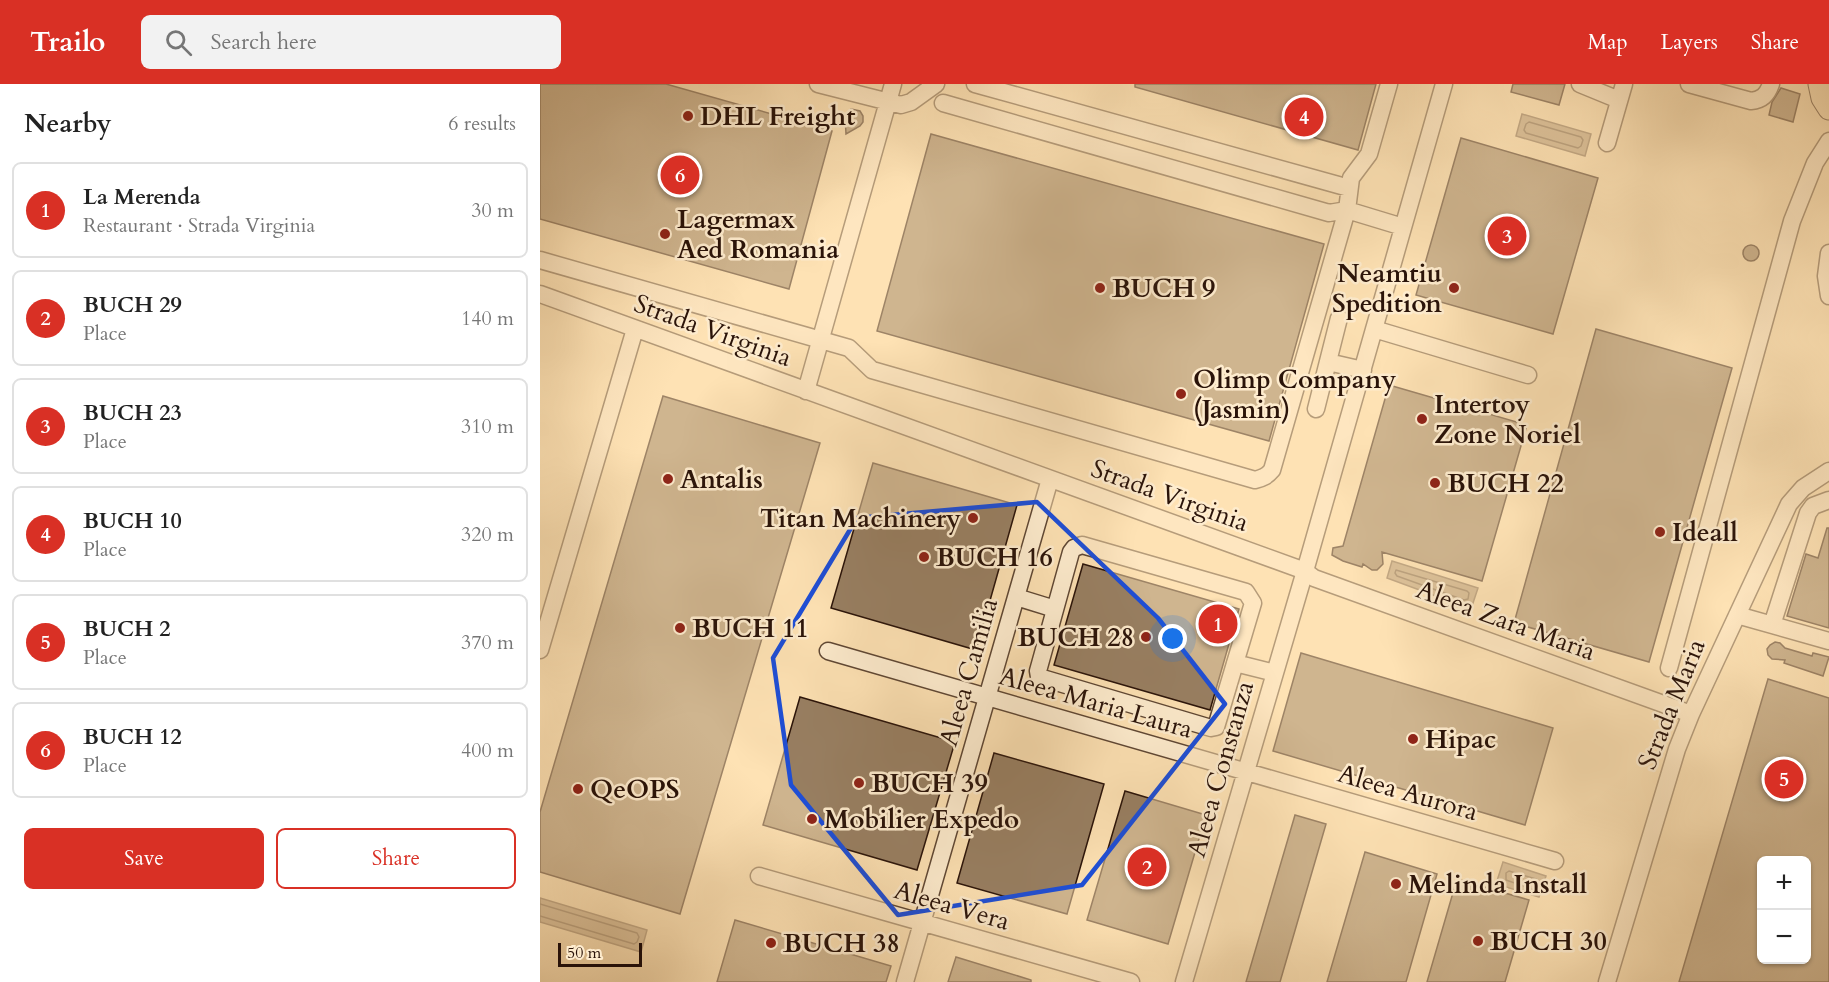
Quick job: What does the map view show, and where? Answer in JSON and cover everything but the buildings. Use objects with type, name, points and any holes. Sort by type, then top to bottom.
[{"type":"main road","points":[[1819,84],[1822,98],[1829,109]]},
{"type":"street","points":[[818,84],[906,105],[936,84]]},
{"type":"street","points":[[806,391],[893,84]]},
{"type":"street","points":[[975,84],[1349,188]]},
{"type":"street","points":[[540,260],[849,348],[872,370],[1255,480],[1261,479],[1268,476],[1272,470],[1350,201],[1349,188],[1355,171],[1369,154],[1389,84]]},
{"type":"street","points":[[1305,571],[1444,84]]},
{"type":"street","points":[[1580,84],[1621,92],[1607,143]]},
{"type":"street","points":[[1689,84],[1751,101],[1765,96],[1771,84]]},
{"type":"street","points":[[943,103],[1329,213],[1347,210],[1403,227]]},
{"type":"street","points":[[1670,668],[1792,221],[1815,163],[1829,141]]},
{"type":"street","points":[[1829,253],[1826,276],[1829,296]]},
{"type":"street","name":"Strada Virginia","points":[[540,294],[1305,571]]},
{"type":"street","points":[[1316,409],[1339,318]]},
{"type":"street","points":[[540,650],[635,329]]},
{"type":"street","points":[[1374,329],[1528,375]]},
{"type":"street","points":[[1328,362],[1363,370]]},
{"type":"street","name":"Strada Maria","points":[[1607,982],[1666,780],[1691,714],[1789,504],[1803,488],[1829,471]]},
{"type":"street","name":"Aleea Camilia","points":[[905,982],[1050,479]]},
{"type":"street","points":[[1772,625],[1808,513],[1813,506],[1829,500]]},
{"type":"street","points":[[1082,545],[1246,592],[1252,599],[1252,603],[1217,724],[1214,728],[1041,679],[1038,671],[1056,609],[1071,552],[1082,545]]},
{"type":"street","name":"Aleea Constanza","points":[[1184,982],[1305,571]]},
{"type":"street","name":"Aleea Zara Maria","points":[[1305,571],[1314,578],[1691,714]]},
{"type":"street","points":[[1016,597],[1056,609]]},
{"type":"street","points":[[1737,615],[1829,641]]},
{"type":"street","name":"Aleea Maria Laura","points":[[828,651],[1246,772]]},
{"type":"street","points":[[1235,663],[1275,674]]},
{"type":"street","name":"Aleea Aurora","points":[[1246,772],[1555,861]]},
{"type":"street","name":"Aleea Vera","points":[[759,876],[1131,982]]},
{"type":"highlighted area","points":[[1037,502],[1158,618],[1225,704],[1082,885],[898,915],[791,785],[773,658],[857,518]]},
{"type":"water","points":[[1522,114],[1591,134],[1585,156],[1516,136]]},
{"type":"water","points":[[1392,561],[1478,588],[1471,609],[1387,578]]},
{"type":"water","points":[[1503,862],[1546,876],[1539,897],[1496,884]]},
{"type":"water","points":[[540,898],[647,930],[641,952],[540,922]]},
{"type":"place","name":"DHL Freight","points":[[688,116]]},
{"type":"place","name":"BUCH 10","points":[[1304,117]]},
{"type":"place","name":"BUCH 12","points":[[680,175]]},
{"type":"place","name":"Lagermax Aed Romania","points":[[665,234]]},
{"type":"place","name":"BUCH 23","points":[[1507,236]]},
{"type":"place","name":"BUCH 9","points":[[1100,288]]},
{"type":"place","name":"Neamtiu Spedition","points":[[1454,288]]},
{"type":"place","name":"Olimp Company (Jasmin)","points":[[1181,394]]},
{"type":"place","name":"Intertoy Zone Noriel","points":[[1422,419]]},
{"type":"place","name":"Antalis","points":[[668,479]]},
{"type":"place","name":"BUCH 22","points":[[1435,483]]},
{"type":"place","name":"Titan Machinery","points":[[973,518]]},
{"type":"place","name":"Ideall","points":[[1660,532]]},
{"type":"place","name":"BUCH 16","points":[[924,557]]},
{"type":"place","name":"La Merenda","points":[[1218,624]]},
{"type":"place","name":"BUCH 11","points":[[680,628]]},
{"type":"place","name":"BUCH 28","points":[[1146,637]]},
{"type":"place","name":"Hipac","points":[[1413,739]]},
{"type":"place","name":"BUCH 2","points":[[1784,779]]},
{"type":"place","name":"BUCH 39","points":[[859,783]]},
{"type":"place","name":"QeOPS","points":[[578,789]]},
{"type":"place","name":"Mobilier Expedo","points":[[812,819]]},
{"type":"place","name":"BUCH 29","points":[[1147,867]]},
{"type":"place","name":"Melinda Install","points":[[1396,884]]},
{"type":"place","name":"BUCH 30","points":[[1478,941]]},
{"type":"place","name":"BUCH 38","points":[[771,943]]}]
